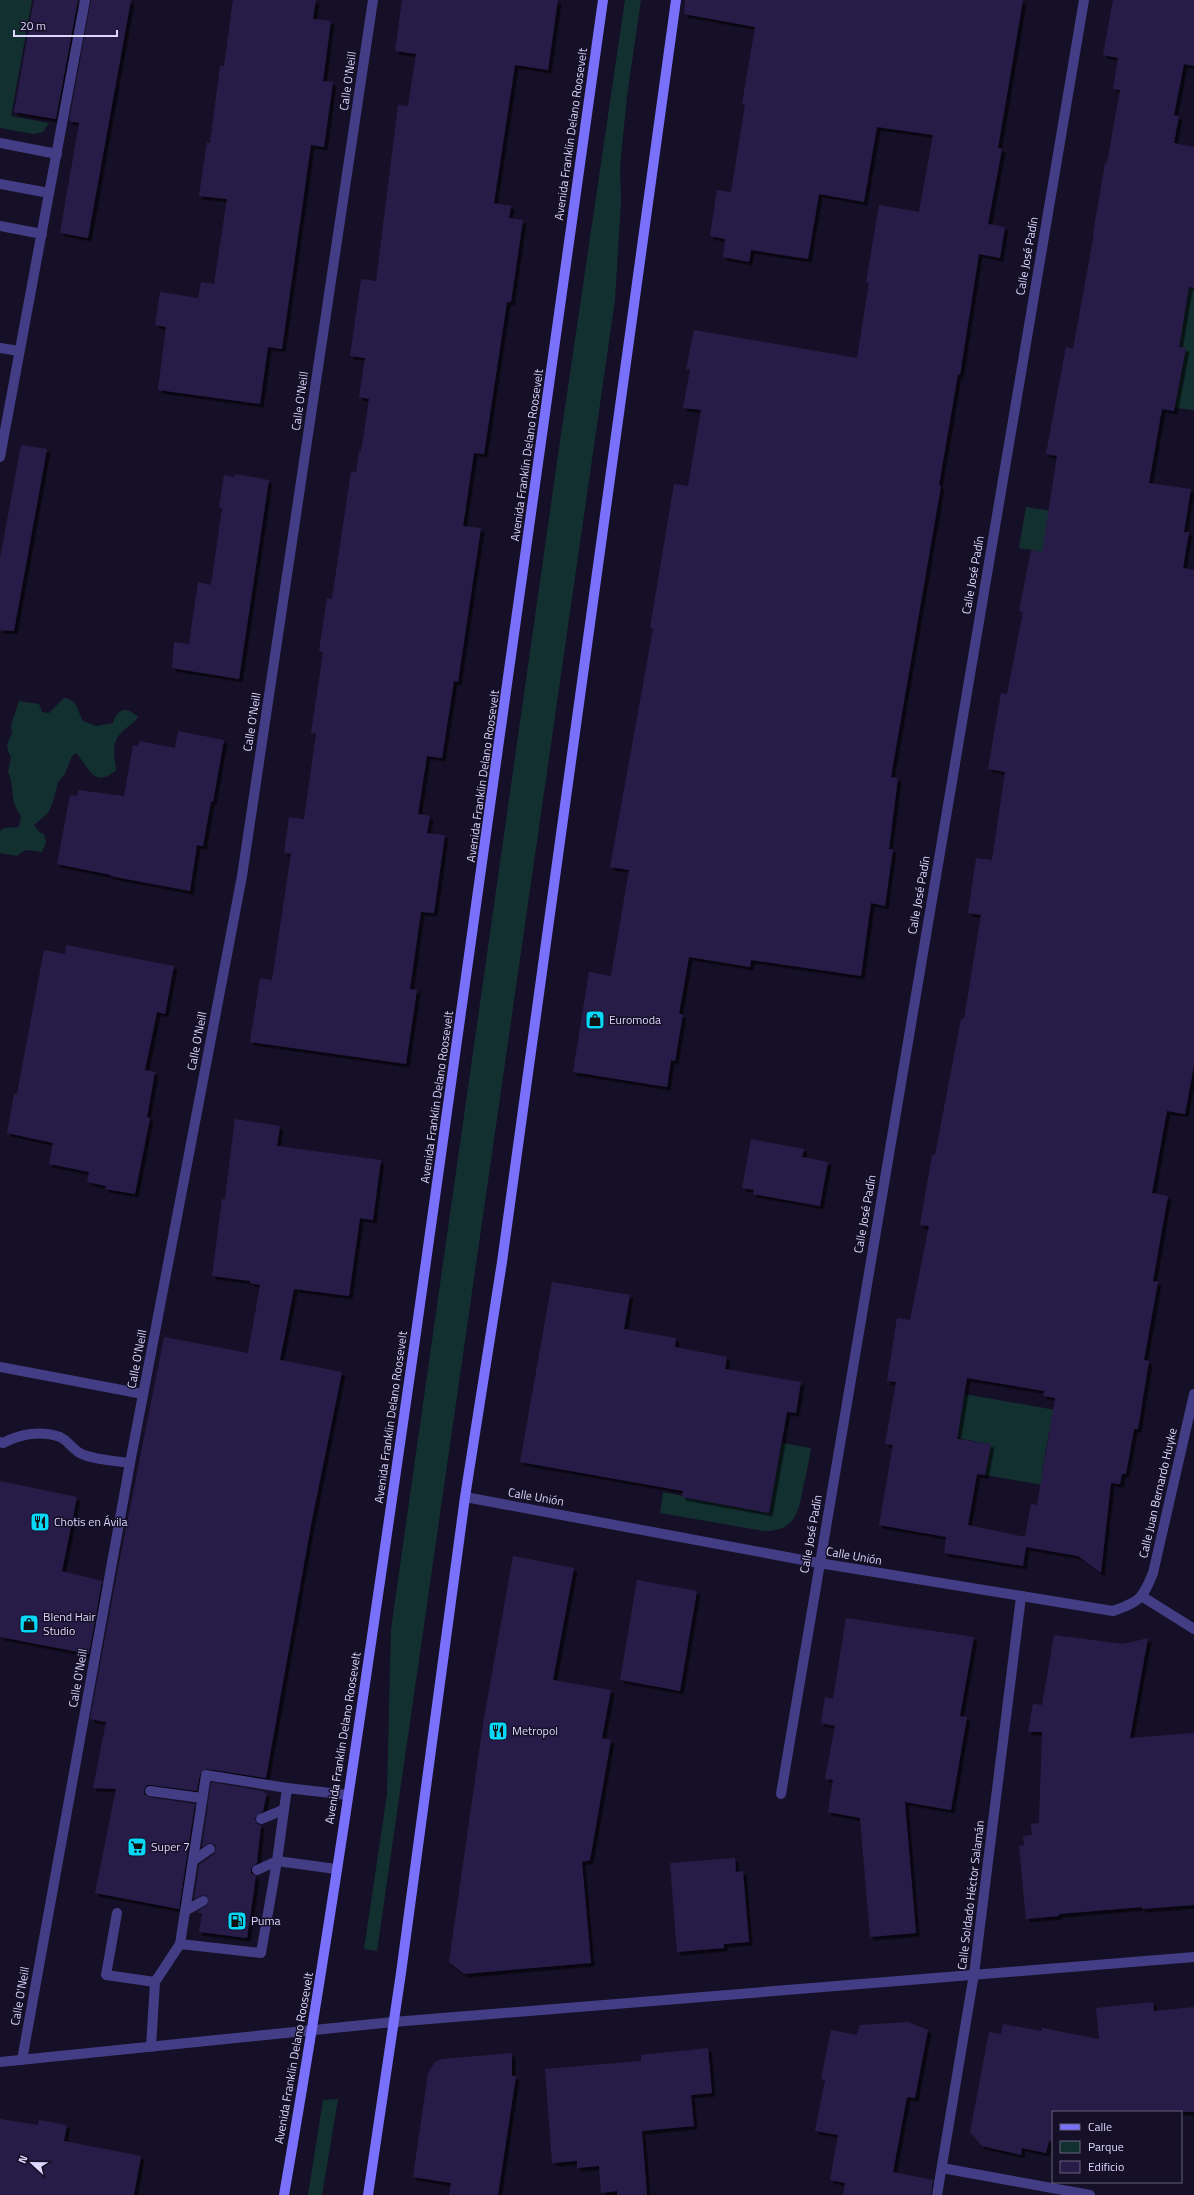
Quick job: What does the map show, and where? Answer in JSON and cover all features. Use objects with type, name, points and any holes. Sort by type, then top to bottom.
[{"type":"main road","name":"Avenida Franklin Delano Roosevelt","points":[[284,2195],[313,2030],[474,934],[603,0]]},
{"type":"main road","points":[[368,2195],[465,1497],[502,1262],[676,0]]},
{"type":"street","points":[[0,457],[85,0]]},
{"type":"street","name":"Calle O'Neill","points":[[22,2060],[130,1463],[242,876],[373,0]]},
{"type":"street","name":"Calle José Padín","points":[[781,1794],[1084,0]]},
{"type":"street","points":[[0,143],[57,154]]},
{"type":"street","points":[[0,184],[49,193]]},
{"type":"street","points":[[0,226],[42,234]]},
{"type":"street","points":[[0,348],[19,351]]},
{"type":"street","points":[[0,1367],[143,1394]]},
{"type":"street","name":"Calle Juan Bernardo Huyke","points":[[1143,1596],[1153,1573],[1194,1394]]},
{"type":"street","points":[[0,1442],[33,1433],[60,1437],[72,1448],[85,1455],[130,1463]]},
{"type":"street","name":"Calle Unión","points":[[465,1497],[819,1563],[1112,1611],[1135,1602],[1143,1596]]},
{"type":"street","points":[[1143,1596],[1194,1629]]},
{"type":"street","name":"Calle Soldado Héctor Salamán","points":[[937,2195],[974,1974],[1021,1597]]},
{"type":"street","points":[[151,2047],[155,1982],[180,1944],[206,1775],[287,1788],[348,1795]]},
{"type":"street","points":[[180,1944],[262,1953],[287,1788]]},
{"type":"street","points":[[150,1791],[202,1798]]},
{"type":"street","points":[[261,1818],[283,1810]]},
{"type":"street","points":[[194,1860],[210,1848]]},
{"type":"street","points":[[257,1870],[277,1861],[336,1869]]},
{"type":"street","points":[[185,1911],[203,1902]]},
{"type":"street","points":[[117,1913],[106,1975],[155,1982]]},
{"type":"street","points":[[0,2062],[393,2022],[974,1974],[1194,1958]]},
{"type":"street","points":[[942,2168],[1090,2195]]},
{"type":"green space","points":[[0,0],[32,0],[11,116],[49,123],[43,132],[33,134],[0,128]]},
{"type":"green space","points":[[625,0],[641,0],[627,96],[620,166],[621,202],[615,300],[377,1951],[364,1949],[387,1794],[391,1629],[557,462]]},
{"type":"green space","points":[[1189,287],[1194,288],[1194,410],[1175,408],[1186,349],[1174,346],[1182,327]]},
{"type":"green space","points":[[1026,507],[1052,511],[1141,568],[1019,548]]},
{"type":"green space","points":[[64,698],[75,703],[83,721],[96,726],[113,723],[120,711],[123,710],[130,711],[138,717],[118,736],[114,750],[116,770],[108,776],[102,778],[97,777],[92,774],[76,753],[72,756],[65,774],[58,782],[53,802],[48,813],[34,825],[39,832],[44,834],[46,842],[42,852],[25,850],[17,856],[0,853],[0,831],[4,828],[19,827],[21,816],[13,799],[8,772],[11,757],[7,744],[12,733],[11,725],[19,701],[39,704],[42,712],[49,713]]},
{"type":"green space","points":[[964,1394],[1061,1411],[1076,1437],[1049,1432],[1042,1472],[1080,1479],[1078,1491],[985,1475],[990,1444],[957,1438]]},
{"type":"green space","points":[[782,1443],[811,1448],[797,1513],[789,1524],[782,1528],[764,1531],[660,1513],[663,1492],[769,1513]]},
{"type":"green space","points":[[338,2099],[322,2195],[308,2195],[323,2100]]},
{"type":"building","points":[[34,0],[78,0],[56,119],[14,112]]},
{"type":"building","points":[[91,0],[131,0],[88,238],[60,233],[79,123],[69,121]]},
{"type":"building","points":[[233,0],[316,0],[313,19],[331,21],[323,81],[333,82],[324,147],[311,145],[282,349],[268,347],[260,404],[158,390],[166,327],[155,325],[160,292],[198,298],[201,282],[214,284],[227,199],[199,196],[207,142],[210,143],[220,66],[224,66]]},
{"type":"building","points":[[402,0],[558,0],[548,70],[515,65],[494,203],[511,206],[509,218],[523,220],[511,302],[507,302],[484,454],[474,453],[463,526],[481,528],[458,682],[454,681],[442,758],[427,756],[418,814],[430,816],[427,833],[445,835],[434,913],[421,912],[410,989],[417,990],[406,1064],[250,1042],[260,978],[272,980],[291,854],[284,853],[289,817],[304,819],[316,734],[311,733],[323,652],[319,651],[327,598],[332,599],[351,471],[356,472],[359,451],[361,452],[369,399],[359,397],[365,358],[350,356],[361,279],[376,281],[398,105],[408,106],[416,54],[395,51]]},
{"type":"building","points":[[685,0],[1023,0],[998,148],[1002,149],[988,224],[1005,227],[1000,258],[979,254],[960,375],[958,374],[939,485],[941,486],[891,777],[898,778],[889,849],[893,849],[885,906],[871,903],[861,976],[751,960],[750,967],[689,957],[679,1014],[683,1014],[675,1061],[671,1060],[667,1087],[573,1072],[589,972],[611,976],[629,870],[610,867],[653,629],[650,628],[674,484],[688,486],[701,410],[683,408],[690,370],[686,369],[694,330],[857,358],[869,283],[866,282],[879,205],[919,212],[933,135],[877,127],[864,202],[819,194],[808,259],[751,250],[749,262],[723,257],[725,239],[710,236],[717,190],[731,192],[745,105],[742,104],[755,27],[684,14]]},
{"type":"building","points":[[1113,0],[1194,0],[1194,66],[1184,64],[1174,115],[1179,116],[1174,143],[1194,147],[1194,288],[1189,287],[1179,347],[1186,348],[1174,411],[1162,409],[1149,483],[1191,489],[1184,532],[1189,532],[1183,568],[1194,570],[1194,1065],[1185,1114],[1167,1111],[1152,1193],[1168,1196],[1153,1281],[1158,1282],[1144,1360],[1149,1361],[1138,1429],[1134,1429],[1126,1474],[1122,1474],[1120,1484],[1111,1483],[1101,1573],[1078,1556],[1026,1547],[1023,1566],[944,1553],[946,1537],[879,1525],[893,1445],[885,1444],[896,1382],[887,1381],[897,1318],[910,1320],[929,1226],[920,1225],[932,1155],[935,1155],[961,1019],[964,1019],[981,915],[968,913],[976,858],[992,860],[1005,772],[988,769],[1001,693],[1007,694],[1023,612],[1019,611],[1031,550],[1042,552],[1057,456],[1046,454],[1066,347],[1073,349],[1105,163],[1107,163],[1120,90],[1113,89],[1118,58],[1103,55]],"holes":[[[967,1378],[1044,1391],[1043,1396],[1055,1398],[1037,1505],[1031,1504],[1025,1537],[968,1525],[977,1474],[985,1475],[991,1444],[957,1439]]]},
{"type":"building","points":[[21,445],[47,449],[14,631],[0,630],[0,559]]},
{"type":"building","points":[[235,474],[269,480],[239,679],[172,668],[174,642],[189,644],[198,582],[211,585],[222,508],[219,507],[224,475],[234,477]]},
{"type":"building","points":[[178,731],[224,740],[213,802],[211,801],[203,846],[197,845],[190,891],[110,876],[111,875],[57,864],[70,795],[77,796],[78,790],[124,796],[133,745],[138,746],[140,741],[175,748]]},
{"type":"building","points":[[66,945],[174,966],[165,1014],[157,1012],[145,1070],[155,1072],[147,1117],[150,1118],[135,1194],[105,1189],[106,1186],[87,1182],[89,1172],[49,1164],[53,1143],[7,1133],[14,1094],[17,1094],[44,950],[65,954]]},
{"type":"building","points":[[235,1119],[280,1126],[277,1146],[381,1160],[373,1220],[360,1218],[349,1296],[294,1289],[280,1360],[342,1372],[311,1525],[266,1778],[207,1769],[200,1774],[197,1791],[151,1785],[147,1785],[144,1790],[144,1794],[149,1797],[195,1804],[179,1909],[95,1893],[116,1789],[93,1788],[106,1722],[90,1719],[164,1337],[248,1353],[260,1285],[250,1283],[250,1281],[212,1276],[222,1199],[225,1199]]},
{"type":"building","points":[[751,1139],[804,1149],[802,1157],[828,1162],[820,1206],[753,1194],[754,1190],[742,1188]]},
{"type":"building","points":[[552,1282],[630,1295],[624,1329],[676,1338],[675,1347],[727,1357],[725,1369],[801,1382],[796,1413],[787,1412],[769,1513],[682,1497],[683,1491],[520,1462]]},
{"type":"building","points":[[0,1481],[77,1497],[62,1571],[102,1581],[89,1654],[0,1637]]},
{"type":"building","points":[[513,1556],[574,1568],[553,1680],[611,1690],[602,1738],[611,1740],[590,1860],[582,1862],[591,1963],[464,1974],[449,1962],[483,1724]]},
{"type":"building","points":[[637,1580],[697,1591],[680,1691],[620,1680]]},
{"type":"building","points":[[846,1618],[974,1637],[960,1716],[967,1717],[951,1810],[905,1802],[916,1933],[870,1937],[860,1818],[828,1812],[833,1780],[825,1779],[835,1726],[821,1723],[825,1697],[833,1699]]},
{"type":"building","points":[[1054,1635],[1123,1644],[1148,1638],[1130,1738],[1194,1733],[1194,1905],[1142,1909],[1142,1907],[1059,1914],[1059,1916],[1026,1919],[1019,1846],[1024,1845],[1023,1836],[1032,1835],[1031,1824],[1039,1823],[1042,1732],[1028,1732],[1033,1704],[1042,1705]]},
{"type":"building","points":[[211,1782],[267,1793],[263,1811],[255,1818],[257,1824],[261,1825],[257,1863],[251,1869],[251,1873],[256,1876],[247,1938],[199,1932],[202,1914],[196,1912],[206,1906],[209,1901],[203,1895],[194,1899],[199,1865],[214,1854],[216,1849],[215,1845],[210,1843],[202,1847]]},
{"type":"building","points":[[735,1858],[736,1872],[743,1871],[749,1942],[724,1944],[724,1948],[677,1952],[670,1863]]},
{"type":"building","points":[[1153,2002],[1154,2011],[1194,2007],[1194,2112],[1052,2111],[1052,2142],[1049,2141],[1046,2153],[1022,2148],[1021,2155],[982,2146],[970,2132],[989,2032],[1001,2034],[1003,2024],[1041,2031],[1042,2028],[1099,2039],[1096,2008]]},
{"type":"building","points":[[908,2022],[928,2030],[915,2098],[907,2097],[893,2172],[933,2180],[931,2195],[843,2195],[845,2183],[830,2180],[838,2135],[815,2131],[825,2080],[821,2079],[831,2030],[857,2035],[860,2025]]},
{"type":"building","points":[[708,2048],[712,2093],[691,2095],[694,2126],[642,2131],[647,2195],[617,2195],[617,2191],[601,2193],[599,2166],[577,2168],[577,2161],[552,2163],[545,2069],[641,2061],[641,2055]]},
{"type":"building","points":[[512,2053],[512,2076],[516,2076],[498,2195],[449,2195],[451,2183],[413,2177],[428,2073],[435,2062],[442,2059]]},
{"type":"building","points":[[0,2119],[38,2125],[39,2120],[67,2125],[64,2141],[141,2156],[134,2195],[0,2195]]},
{"type":"place","name":"Euromoda","points":[[595,1020]]},
{"type":"place","name":"Chotis en Ávila","points":[[40,1522]]},
{"type":"place","name":"Blend Hair Studio","points":[[29,1624]]},
{"type":"place","name":"Metropol","points":[[498,1731]]},
{"type":"place","name":"Super 7","points":[[137,1847]]},
{"type":"place","name":"Puma","points":[[237,1921]]}]
